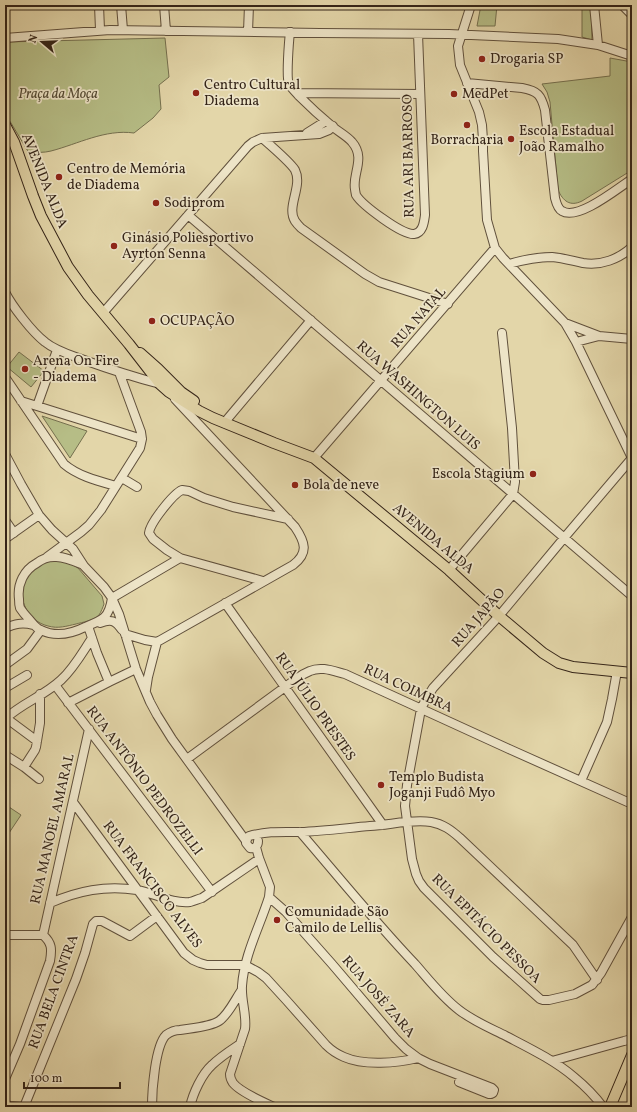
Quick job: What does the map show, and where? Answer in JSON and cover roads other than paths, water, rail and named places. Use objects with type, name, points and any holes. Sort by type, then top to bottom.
[{"type":"main road","name":"AVENIDA ALDA","points":[[6,126],[14,142],[37,206],[59,252],[68,267],[79,284],[160,384],[169,392],[190,406],[224,423],[314,458],[449,570],[499,616],[543,653],[559,663],[632,673]]},
{"type":"main road","name":"AVENIDA ALDA","points":[[129,344],[147,358],[181,392],[214,418]]},
{"type":"main road","points":[[160,384],[181,392]]},
{"type":"main road","points":[[610,1107],[632,1055]]},
{"type":"street","points":[[99,5],[100,30]]},
{"type":"street","points":[[122,5],[123,30]]},
{"type":"street","points":[[164,5],[166,31]]},
{"type":"street","points":[[248,32],[249,5]]},
{"type":"street","points":[[471,5],[458,46],[460,66],[476,103],[482,125],[487,220],[495,248],[565,323],[631,452]]},
{"type":"street","points":[[594,5],[598,45]]},
{"type":"street","points":[[622,5],[632,15]]},
{"type":"street","points":[[5,38],[100,30],[461,34],[558,39],[598,45],[632,56]]},
{"type":"street","points":[[103,313],[248,146],[262,138],[306,134],[330,124],[289,84],[290,32]]},
{"type":"street","name":"RUA ARI BARROSO","points":[[330,124],[353,142],[357,150],[359,157],[354,188],[356,195],[373,212],[402,230],[415,234],[421,230],[424,223],[424,215],[418,34]]},
{"type":"street","points":[[467,84],[522,88],[538,93],[543,101],[545,110],[555,198],[557,205],[562,211],[568,214],[585,210],[632,179]]},
{"type":"street","points":[[297,93],[420,94]]},
{"type":"street","points":[[262,138],[295,170],[297,177],[297,189],[292,214],[295,221],[302,228],[365,274],[379,282],[448,304]]},
{"type":"street","name":"RUA WASHINGTON LUIS","points":[[188,215],[632,596]]},
{"type":"street","points":[[509,264],[535,258],[553,257],[586,263],[600,263],[613,260],[632,247]]},
{"type":"street","name":"RUA NATAL","points":[[314,458],[495,248]]},
{"type":"street","points":[[5,292],[38,336],[58,350],[119,372],[160,384]]},
{"type":"street","points":[[224,423],[311,320]]},
{"type":"street","points":[[565,323],[599,336],[632,339]]},
{"type":"street","points":[[449,570],[513,494],[515,482],[512,428],[502,333]]},
{"type":"street","points":[[576,342],[599,336]]},
{"type":"street","points":[[37,406],[58,350]]},
{"type":"street","points":[[112,598],[111,607],[108,614],[103,619],[80,630],[64,634],[51,633],[26,623],[18,623],[5,628],[18,614],[20,607],[18,594],[19,587],[26,572],[33,565],[66,543],[89,525],[101,510],[138,451],[142,439],[141,432],[119,372]]},
{"type":"street","points":[[5,377],[64,464],[84,476],[116,486]]},
{"type":"street","points":[[92,625],[109,620],[113,621],[117,623],[125,634],[157,642],[293,565],[300,560],[303,553],[304,545],[301,536],[288,518],[169,392]]},
{"type":"street","points":[[21,401],[142,439]]},
{"type":"street","name":"RUA JAPÃO","points":[[406,822],[405,806],[407,785],[421,709],[426,699],[433,688],[499,616],[564,538],[631,452]]},
{"type":"street","points":[[5,454],[20,484],[39,515],[79,557],[83,565],[104,587],[112,598],[119,614],[136,669],[157,715],[172,739],[240,832],[252,841],[270,887],[269,897],[245,965],[241,992],[246,1022],[243,1036],[230,1074],[233,1084],[243,1091],[274,1107]]},
{"type":"street","points":[[122,478],[137,487]]},
{"type":"street","points":[[263,581],[180,558],[153,539],[149,533],[151,526],[165,506],[179,491],[182,490],[186,490],[204,498],[233,507],[288,518]]},
{"type":"street","points":[[5,539],[39,515]]},
{"type":"street","points":[[5,520],[14,533]]},
{"type":"street","points":[[44,558],[61,557],[83,565]]},
{"type":"street","points":[[112,598],[180,558]]},
{"type":"street","name":"RUA JÚLIO PRESTES","points":[[225,603],[383,825]]},
{"type":"street","points":[[20,607],[33,625]]},
{"type":"street","points":[[92,625],[92,638],[96,653],[109,682]]},
{"type":"street","points":[[5,665],[27,649],[41,630]]},
{"type":"street","points":[[37,741],[5,719],[14,711],[55,685],[71,670],[92,638]]},
{"type":"street","points":[[146,691],[157,642]]},
{"type":"street","name":"RUA COIMBRA","points":[[187,758],[310,670],[320,668],[345,674],[632,804]]},
{"type":"street","points":[[68,703],[136,669]]},
{"type":"street","points":[[581,782],[607,722],[617,671]]},
{"type":"street","points":[[5,688],[27,675]]},
{"type":"street","name":"RUA ANTÔNIO PEDROZELLI","points":[[55,685],[212,892]]},
{"type":"street","points":[[24,768],[35,750],[37,741],[40,723],[40,694]]},
{"type":"street","name":"RUA MANOEL AMARAL","points":[[43,935],[89,729]]},
{"type":"street","points":[[5,755],[39,779]]},
{"type":"street","name":"RUA FRANCISCO ALVES","points":[[73,802],[184,953],[194,960],[207,965],[245,965]]},
{"type":"street","points":[[252,841],[273,832],[300,832],[406,822],[432,822],[441,824],[451,830],[573,945],[594,982]]},
{"type":"street","name":"RUA EPITÁCIO PESSOA","points":[[406,822],[416,874],[424,888],[493,957],[536,996],[543,1000],[549,1000],[575,994],[594,982]]},
{"type":"street","points":[[300,832],[390,937],[448,1001],[459,1011],[552,1061],[574,1077],[603,1107]]},
{"type":"street","points":[[50,903],[88,890],[106,888],[138,890],[173,900],[191,902],[212,892],[259,859]]},
{"type":"street","name":"RUA JOSÉ ZARA","points":[[269,897],[291,918],[395,1038],[406,1048],[418,1058],[430,1064],[492,1088],[494,1093],[489,1094],[459,1082]]},
{"type":"street","name":"RUA BELA CINTRA","points":[[24,1107],[76,979],[94,922],[98,920],[130,936],[157,916]]},
{"type":"street","points":[[594,982],[632,917]]},
{"type":"street","points":[[5,935],[43,935],[49,940],[51,952],[50,961],[20,1044],[5,1079]]},
{"type":"street","points":[[245,965],[266,978],[326,1045],[344,1057],[361,1061],[391,1063],[418,1058]]},
{"type":"street","points":[[152,1107],[157,1059],[166,1036],[170,1032],[176,1030],[210,1025],[218,1022],[225,1015],[241,992]]},
{"type":"street","points":[[552,1061],[624,1042],[632,1038]]},
{"type":"street","points":[[190,1107],[196,1088],[211,1065],[240,1044]]},
{"type":"street","points":[[5,1103],[9,1106],[24,1107]]},
{"type":"place","name":"Drogaria SP","points":[[482,59]]},
{"type":"place","name":"Centro Cultural Diadema","points":[[196,93]]},
{"type":"place","name":"MedPet","points":[[454,94]]},
{"type":"place","name":"Borracharia","points":[[467,125]]},
{"type":"place","name":"Escola Estadual João Ramalho","points":[[511,139]]},
{"type":"place","name":"Centro de Memória de Diadema","points":[[59,177]]},
{"type":"place","name":"Sodiprom","points":[[156,203]]},
{"type":"place","name":"Ginásio Poliesportivo Ayrton Senna","points":[[114,246]]},
{"type":"place","name":"OCUPAÇÃO","points":[[152,321]]},
{"type":"place","name":"Arena On Fire - Diadema","points":[[25,369]]},
{"type":"place","name":"Escola Stagium","points":[[533,474]]},
{"type":"place","name":"Bola de neve","points":[[295,485]]},
{"type":"place","name":"Templo Budista Joganji Fudô Myo","points":[[381,785]]},
{"type":"place","name":"Comunidade São Camilo de Lellis","points":[[277,920]]},
{"type":"park label","name":"Praça da Moça","points":[[58,94]]}]
